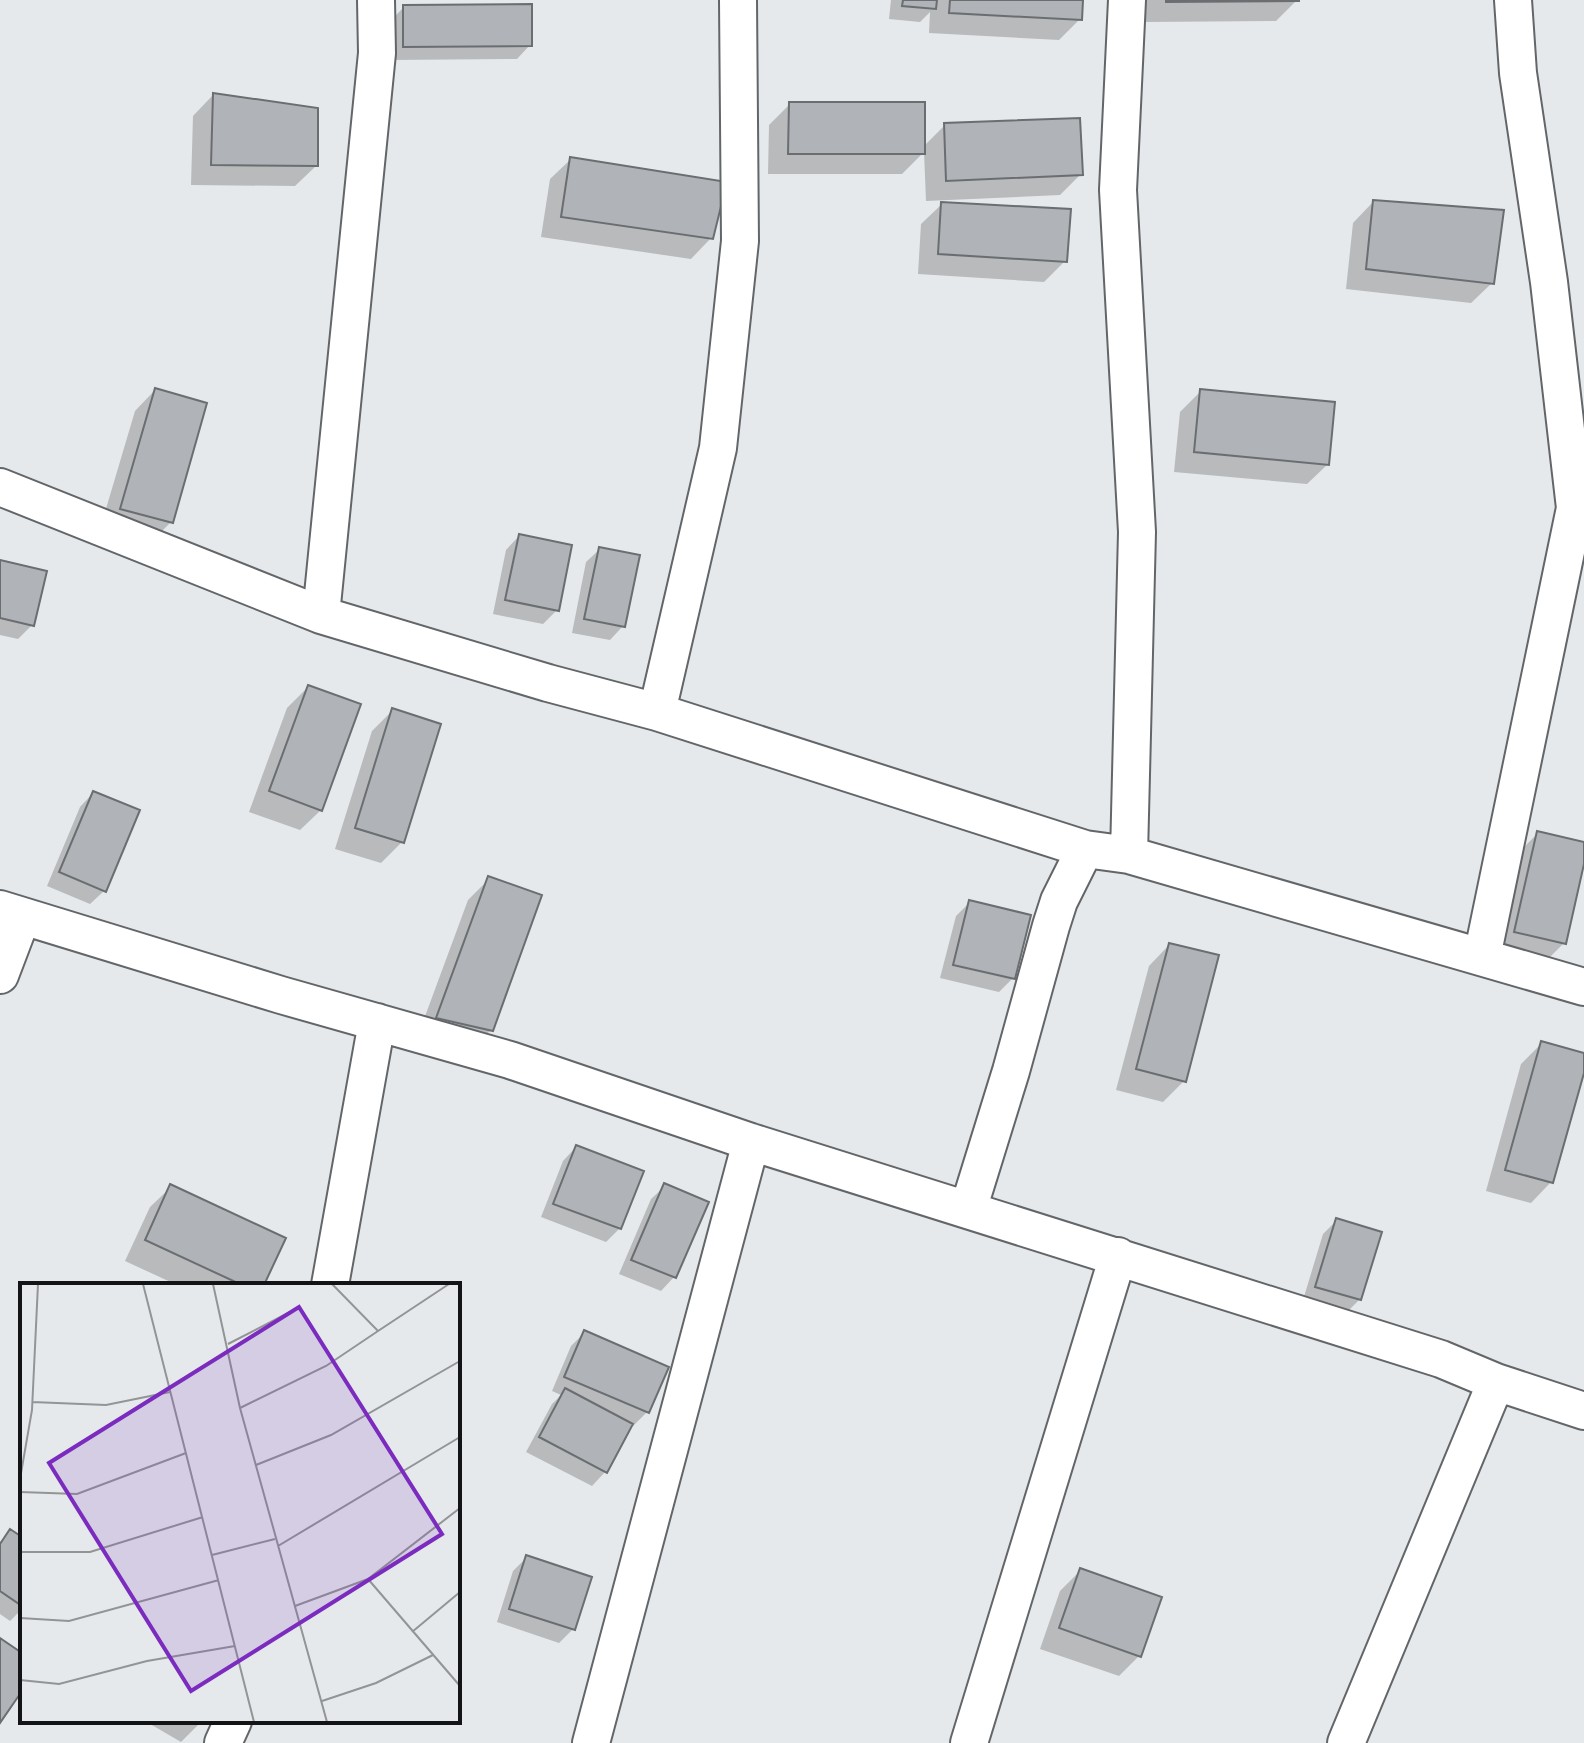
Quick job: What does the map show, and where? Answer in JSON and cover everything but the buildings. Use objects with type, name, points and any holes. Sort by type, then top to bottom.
[{"type":"street","points":[[321,615],[377,53],[376,0]]},
{"type":"street","points":[[657,712],[718,448],[740,241],[738,0]]},
{"type":"street","points":[[1127,0],[1118,190],[1137,532],[1129,855]]},
{"type":"street","points":[[1482,957],[1580,507],[1518,73],[1513,0]]},
{"type":"street","points":[[0,487],[321,615],[657,712],[1085,849],[1129,855],[1584,987]]},
{"type":"street","points":[[968,1210],[1059,901],[1085,849]]},
{"type":"street","points":[[0,975],[11,913],[510,1060],[751,1142],[1441,1359],[1496,1382],[1584,1411]]},
{"type":"street","points":[[330,1283],[377,1022]]},
{"type":"street","points":[[591,1743],[751,1142]]},
{"type":"street","points":[[969,1743],[1118,1256]]},
{"type":"street","points":[[1346,1743],[1496,1382]]},
{"type":"street","points":[[223,1743],[232,1723]]}]
